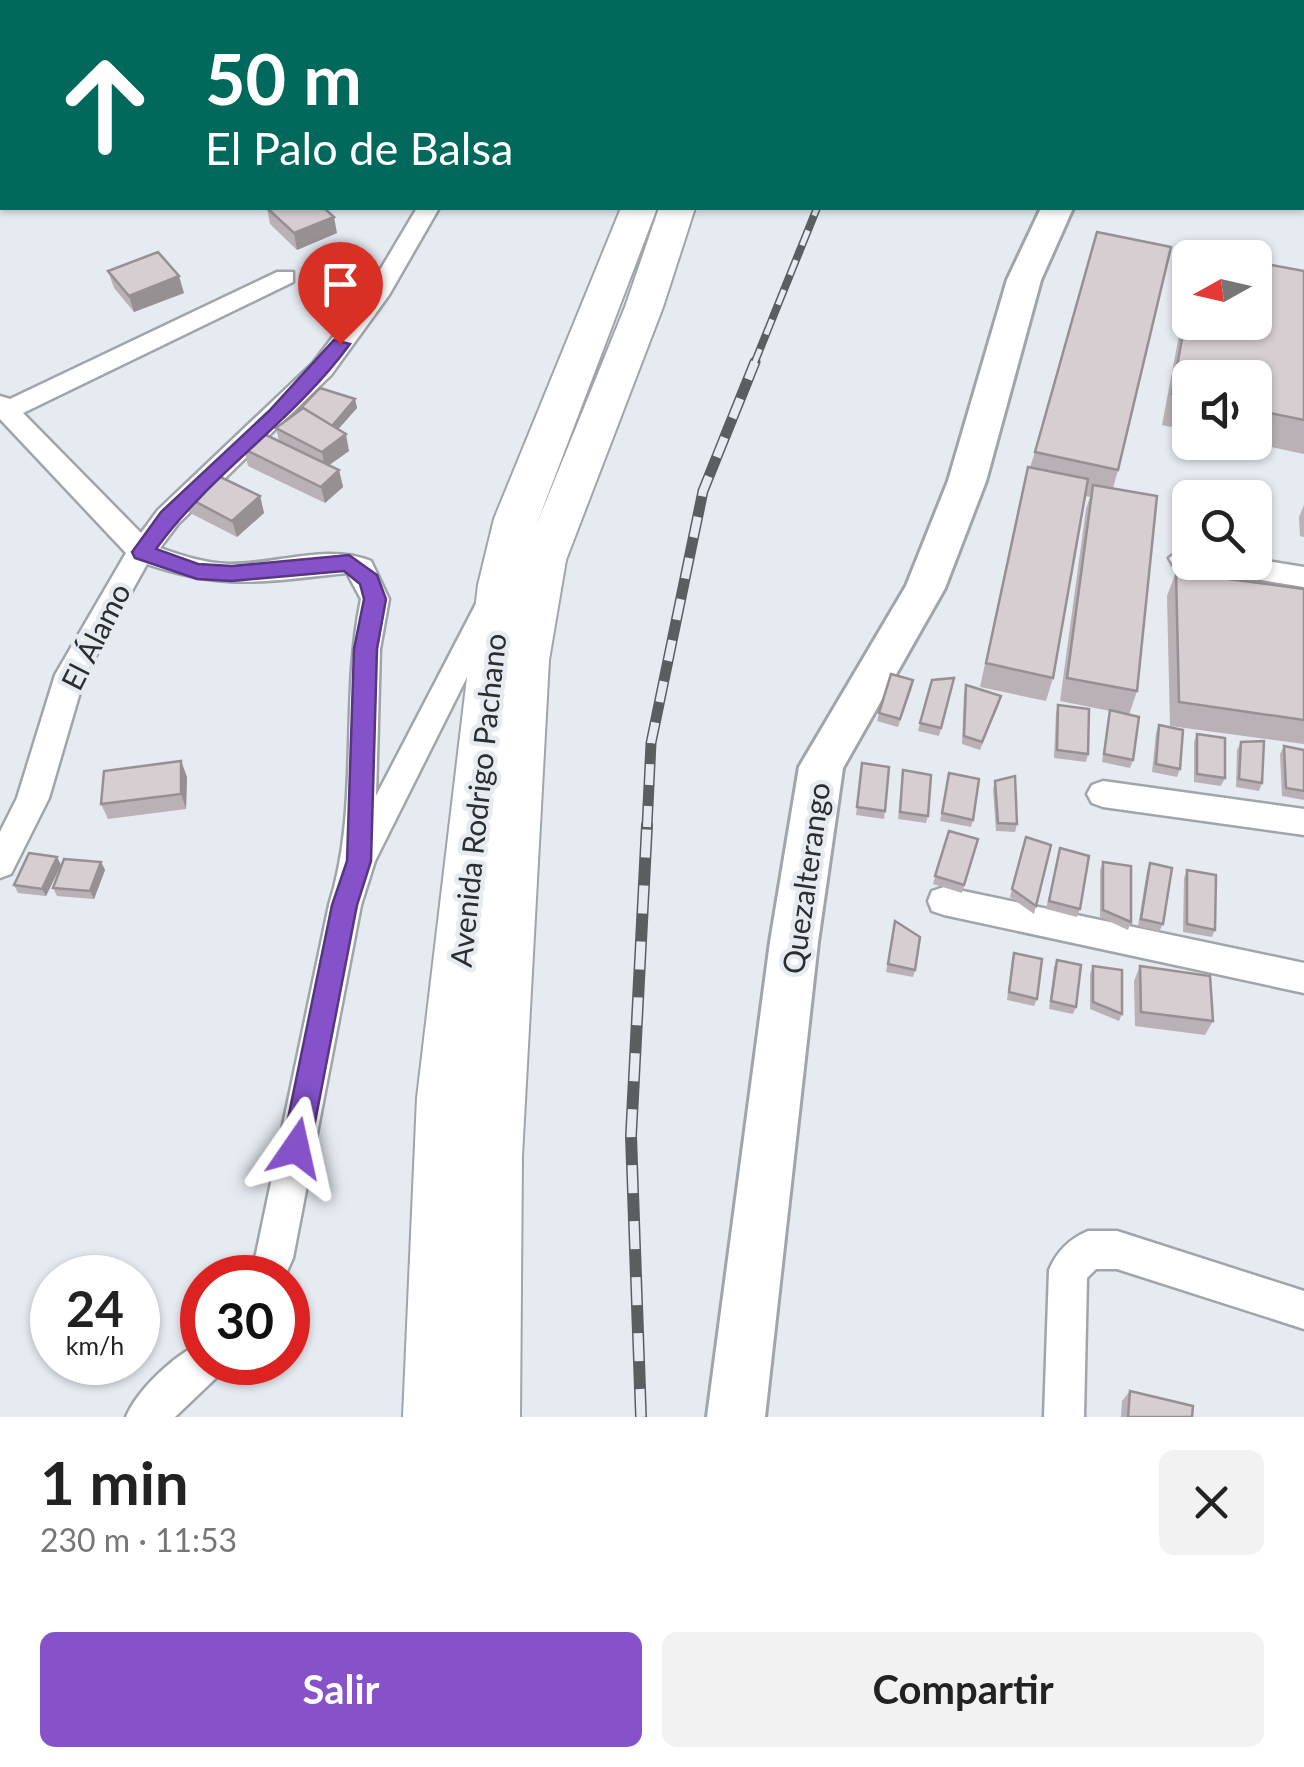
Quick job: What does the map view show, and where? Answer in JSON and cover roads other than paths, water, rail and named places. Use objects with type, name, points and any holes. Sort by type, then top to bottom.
[{"type":"main road","name":"Avenida Rodrigo Pachano","points":[[435,1417],[445,1098],[500,585],[516,518],[638,210]]},
{"type":"main road","name":"Avenida Rodrigo Pachano","points":[[488,1417],[493,1156],[526,660],[544,560],[644,307],[676,210]]},
{"type":"street","name":"El Álamo","points":[[0,864],[34,798],[70,675],[93,627],[168,517],[322,369],[377,294],[427,210]]},
{"type":"street","name":"Quezalterango","points":[[736,1417],[794,942],[821,768],[925,588],[967,482],[1024,280],[1056,210]]},
{"type":"street","points":[[285,277],[3,407],[142,552],[197,572],[232,574],[349,563],[370,580],[375,599],[366,649],[359,861]]},
{"type":"street","points":[[1272,572],[1304,577]]},
{"type":"street","points":[[275,1255],[344,905],[359,861],[500,585]]},
{"type":"street","points":[[1103,794],[1304,822]]},
{"type":"street","points":[[944,902],[1304,978]]},
{"type":"street","points":[[1064,1417],[1068,1270],[1088,1250],[1117,1250],[1304,1310]]},
{"type":"street","points":[[146,1417],[180,1385]]},
{"type":"railway","points":[[754,364],[816,210]]},
{"type":"railway","points":[[647,827],[651,743],[703,491],[755,362]]},
{"type":"railway","points":[[641,1417],[631,1136],[647,825]]}]
